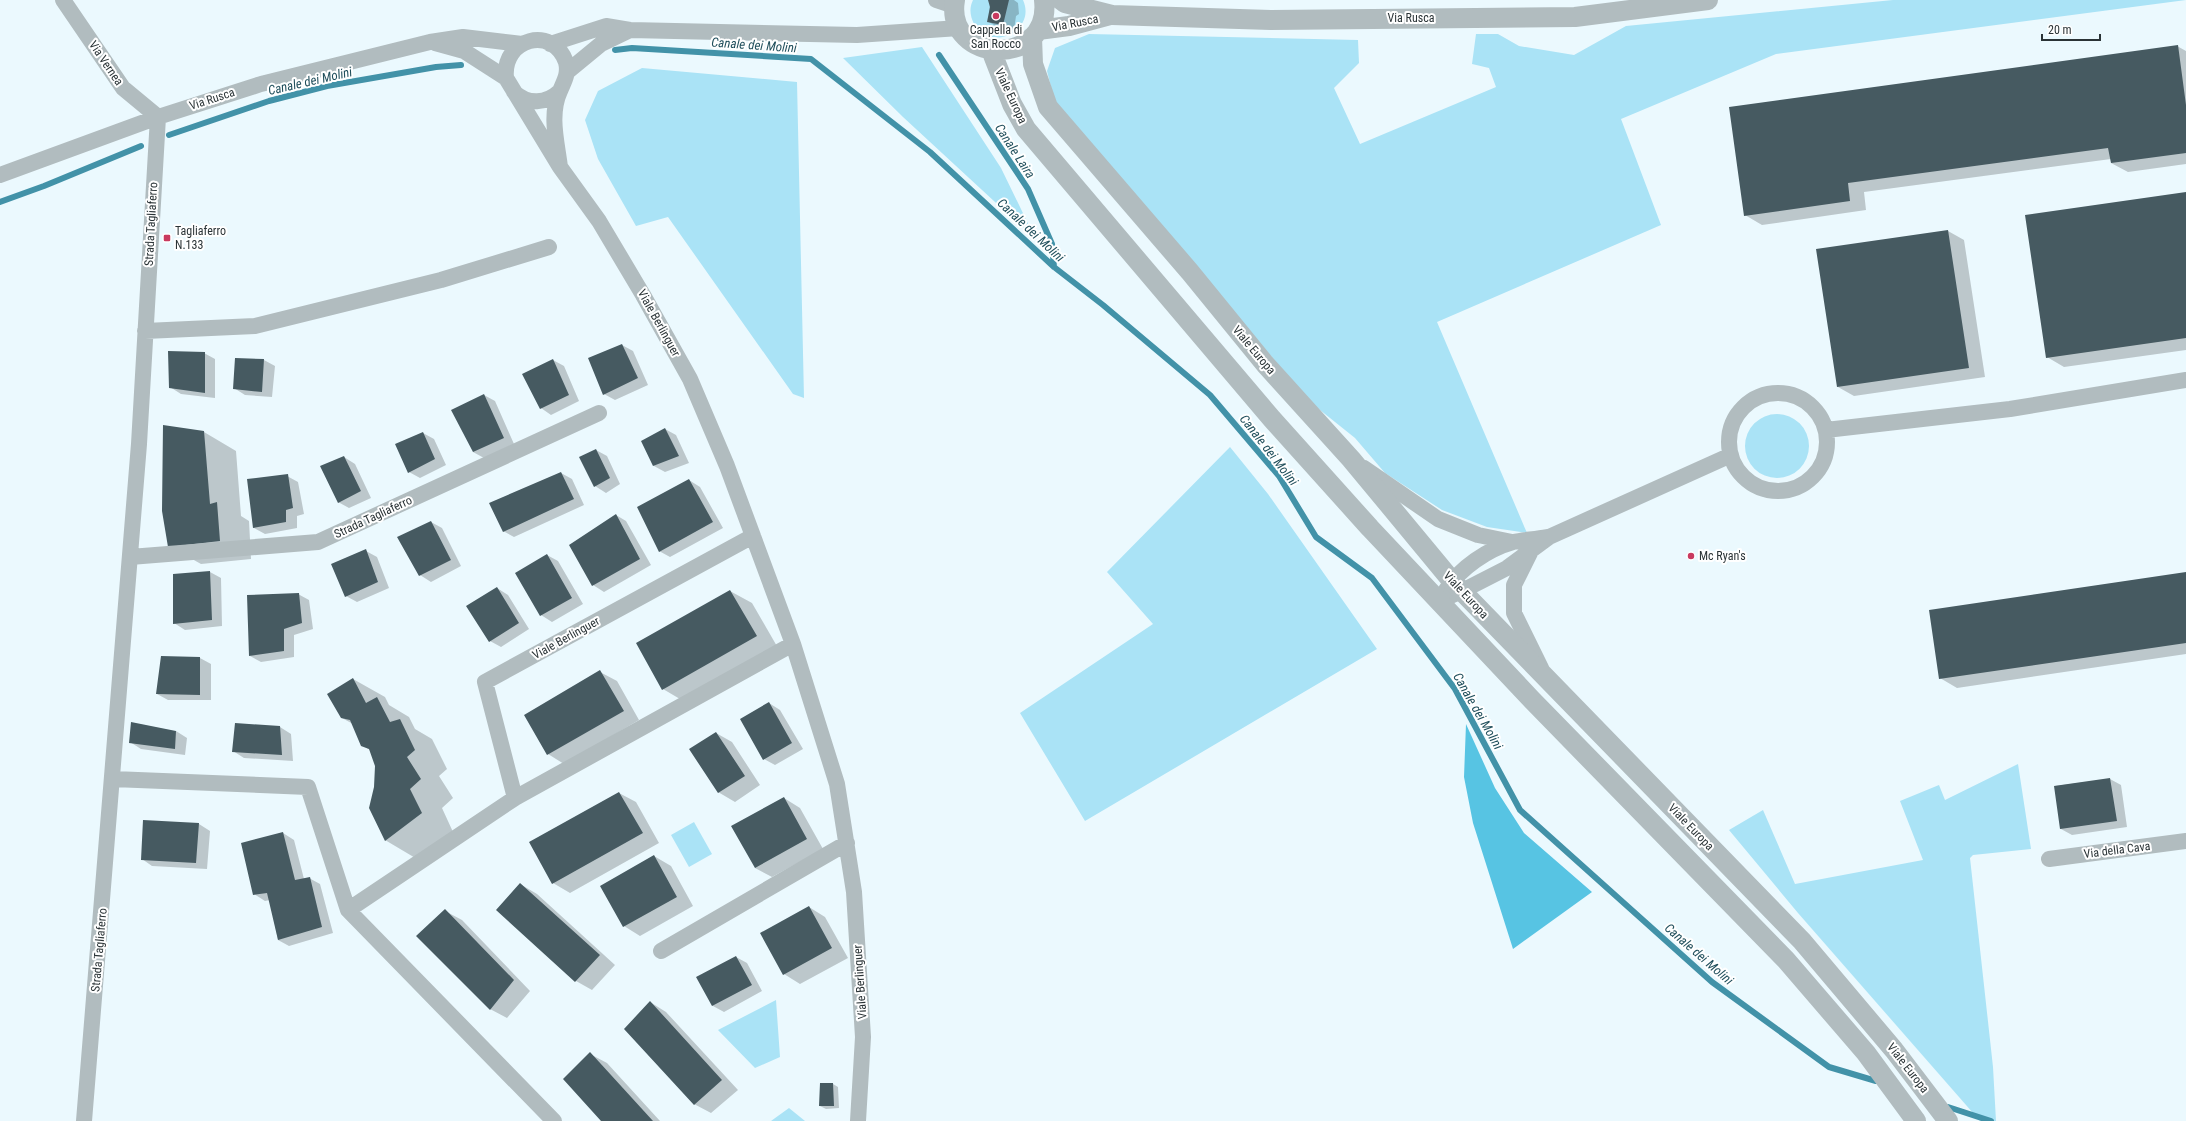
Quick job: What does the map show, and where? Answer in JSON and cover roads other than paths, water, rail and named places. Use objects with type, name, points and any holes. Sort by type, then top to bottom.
[{"type":"street","name":"Via Vernea","points":[[63,0],[123,88],[158,117]]},
{"type":"street","name":"Viale Europa","points":[[1044,0],[1043,18],[1035,33],[1033,64],[1048,107],[1190,272],[1265,364],[1351,459],[1457,586],[1802,941],[1894,1050],[1948,1121]]},
{"type":"street","name":"Via Rusca","points":[[1061,0],[1065,3],[1112,15],[1271,20],[1575,17],[1708,0]]},
{"type":"street","points":[[948,2],[959,28],[973,42],[991,50],[1006,51],[1020,46],[1035,33]]},
{"type":"street","name":"Via Rusca","points":[[1035,33],[1112,15]]},
{"type":"street","points":[[550,44],[606,26],[630,30],[857,35],[959,28]]},
{"type":"street","points":[[560,166],[554,112],[567,72],[601,44],[630,30]]},
{"type":"street","name":"Via Rusca","points":[[0,176],[158,117],[261,84],[430,42],[463,37],[522,44]]},
{"type":"street","points":[[509,84],[507,60],[522,44],[541,40],[550,44],[563,56],[567,72]]},
{"type":"street","points":[[430,42],[464,51],[509,84],[519,97],[538,102],[547,100],[560,91]]},
{"type":"street","name":"Viale Europa","points":[[991,50],[1012,104],[1026,129],[1272,419],[1370,528],[1537,705],[1786,960],[1866,1053],[1916,1121]]},
{"type":"street","name":"Viale Berlinguer","points":[[509,84],[560,166],[599,221],[644,295],[690,379],[727,466],[793,644],[837,784],[854,892],[864,1037],[858,1121]]},
{"type":"street","name":"Strada Tagliaferro","points":[[84,1121],[130,557],[158,117]]},
{"type":"street","points":[[145,331],[255,326],[441,280],[549,248]]},
{"type":"street","points":[[1826,430],[2010,409],[2186,380]]},
{"type":"street","points":[[1777,392],[1798,398],[1808,403],[1820,415],[1826,430],[1828,446],[1823,462],[1814,476],[1801,486],[1787,491],[1773,491],[1759,487],[1746,480],[1736,469],[1731,455],[1729,441],[1731,426],[1743,408],[1761,396],[1777,392]]},
{"type":"street","name":"Strada Tagliaferro","points":[[130,557],[318,542],[599,413]]},
{"type":"street","points":[[1439,601],[1457,586],[1506,568],[1549,537],[1731,455]]},
{"type":"street","points":[[1351,459],[1438,519],[1478,535],[1512,542]]},
{"type":"street","name":"Viale Berlinguer","points":[[515,798],[485,682],[753,536]]},
{"type":"street","points":[[1457,586],[1467,566],[1485,555],[1512,542],[1549,537]]},
{"type":"street","points":[[1530,551],[1514,585],[1514,613],[1546,678]]},
{"type":"street","points":[[348,910],[515,798],[793,644]]},
{"type":"street","points":[[113,779],[308,787],[348,910],[554,1121]]},
{"type":"street","name":"Via della Cava","points":[[2049,859],[2186,841]]},
{"type":"street","points":[[661,951],[847,843]]},
{"type":"waterway","name":"Canale dei Molini","points":[[615,50],[632,48],[811,59],[930,152],[1054,267],[1103,305],[1210,395],[1279,476],[1316,537],[1372,578],[1455,689],[1520,810],[1712,982],[1829,1067],[1876,1081]]},
{"type":"waterway","name":"Canale Laira","points":[[939,55],[1028,189],[1052,244],[1054,267]]},
{"type":"waterway","name":"Canale dei Molini","points":[[169,135],[269,101],[327,86],[436,67],[461,65]]},
{"type":"waterway","name":"Canale dei Molini","points":[[0,202],[44,186],[141,146]]},
{"type":"waterway","name":"Canale dei Molini","points":[[1948,1107],[1991,1121]]},
{"type":"place","name":"Cappella di San Rocco","points":[[996,16]]},
{"type":"place","name":"Tagliaferro N.133","points":[[167,238]]},
{"type":"place","name":"Mc Ryan's","points":[[1691,556]]}]
